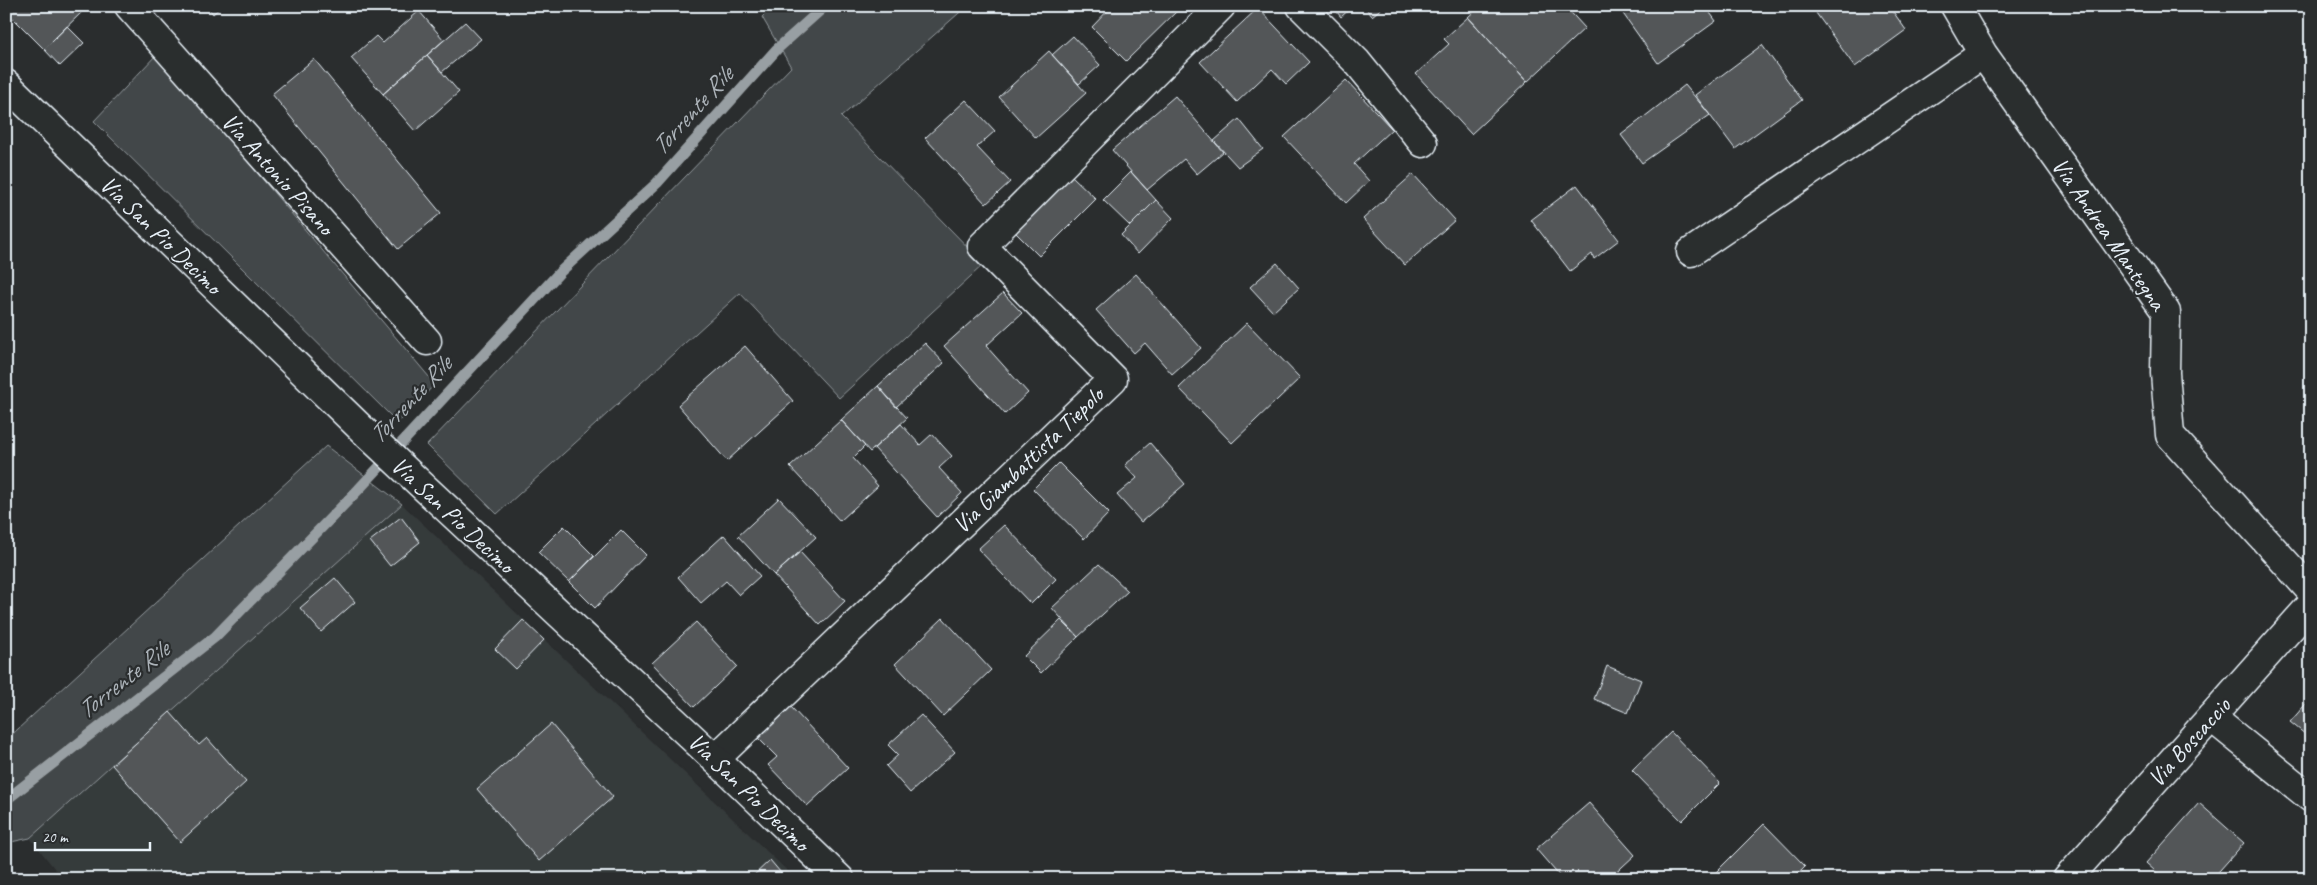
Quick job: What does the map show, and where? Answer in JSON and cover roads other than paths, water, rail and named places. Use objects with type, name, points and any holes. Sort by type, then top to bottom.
[{"type":"street","name":"Via Antonio Pisano","points":[[129,6],[427,342]]},
{"type":"street","name":"Via Giambattista Tiepolo","points":[[715,758],[1113,379],[982,246],[1221,6]]},
{"type":"street","points":[[1300,6],[1357,62],[1423,143]]},
{"type":"street","name":"Via Andrea Mantegna","points":[[1955,6],[1983,54],[2166,312],[2164,373],[2170,435],[2311,591]]},
{"type":"street","points":[[1691,252],[1983,54]]},
{"type":"street","name":"Via San Pio Decimo","points":[[6,84],[367,434],[715,758],[840,879]]},
{"type":"street","name":"Via Boscaccio","points":[[2067,879],[2311,606]]},
{"type":"street","points":[[2211,717],[2311,798]]},
{"type":"waterway","name":"Torrente Rile","points":[[6,800],[215,637],[359,489],[560,272],[657,183],[777,49],[825,6]]}]
